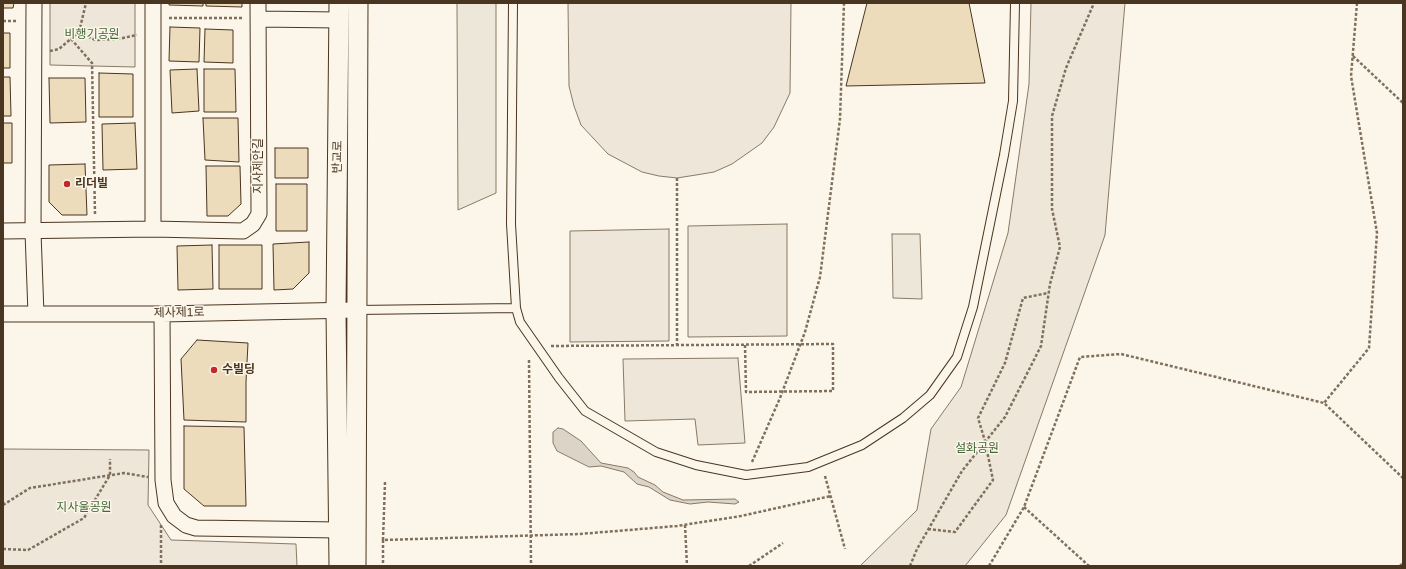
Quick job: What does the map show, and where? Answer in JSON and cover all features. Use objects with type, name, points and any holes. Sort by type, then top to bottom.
[{"type":"street","points":[[34,3],[34,232],[36,314]]},
{"type":"street","points":[[153,3],[153,228]]},
{"type":"street","name":"지사제안길","points":[[3,231],[34,232],[153,228],[243,231],[253,224],[259,214],[253,18],[258,3]]},
{"type":"street","name":"반교로","points":[[356,566],[358,3]]},
{"type":"street","points":[[253,18],[339,12]]},
{"type":"street","name":"반교로","points":[[339,12],[336,311],[339,566]]},
{"type":"street","name":"제사제1로","points":[[3,314],[162,314],[356,310]]},
{"type":"street","points":[[162,314],[163,480],[166,503],[174,516],[186,525],[196,528],[339,530]]},
{"type":"lane","points":[[513,3],[511,224],[516,308],[520,322],[559,378],[585,411],[656,452],[696,465],[746,475],[808,467],[862,446],[903,418],[930,395],[957,357],[973,307],[1004,155],[1013,101],[1015,3]]},
{"type":"lane","points":[[356,310],[516,308]]},
{"type":"path","points":[[44,52],[59,49],[79,32],[86,3]]},
{"type":"path","points":[[746,475],[783,392],[801,344],[820,277],[840,120],[844,3]]},
{"type":"path","points":[[910,566],[917,549],[962,471],[1005,417],[1041,346],[1048,294],[1060,247],[1052,209],[1052,116],[1066,68],[1094,3]]},
{"type":"path","points":[[1324,403],[1369,348],[1377,233],[1351,76],[1357,3]]},
{"type":"path","points":[[166,18],[253,18]]},
{"type":"path","points":[[3,21],[23,21]]},
{"type":"path","points":[[79,32],[95,40],[118,39],[143,34]]},
{"type":"path","points":[[71,39],[92,63],[95,221]]},
{"type":"path","points":[[1353,56],[1403,103]]},
{"type":"path","points":[[677,178],[677,345]]},
{"type":"path","points":[[928,529],[955,532],[993,480],[978,418],[1005,363],[1023,298],[1048,294]]},
{"type":"path","points":[[538,346],[745,344],[833,344],[833,391],[746,392],[745,344]]},
{"type":"path","points":[[989,566],[1024,507],[1080,357],[1121,354],[1324,403],[1403,478]]},
{"type":"path","points":[[530,360],[531,566]]},
{"type":"path","points":[[3,549],[28,550],[84,518],[110,475],[110,459]]},
{"type":"path","points":[[3,506],[30,488],[124,473],[155,478]]},
{"type":"path","points":[[825,476],[845,549]]},
{"type":"path","points":[[383,566],[385,482]]},
{"type":"path","points":[[383,540],[580,534],[685,525],[741,516],[831,496]]},
{"type":"path","points":[[1024,507],[1089,566]]},
{"type":"path","points":[[161,522],[161,566]]},
{"type":"path","points":[[685,525],[687,566]]},
{"type":"path","points":[[749,566],[783,543]]},
{"type":"path","points":[[1400,566],[1403,563]]},
{"type":"green space","name":"비행기공원","points":[[50,3],[135,3],[135,67],[50,65]]},
{"type":"green space","points":[[568,3],[791,3],[790,93],[774,127],[762,143],[732,164],[714,172],[696,175],[677,178],[642,172],[608,154],[581,125],[574,106],[569,86]]},
{"type":"green space","name":"설화공원","points":[[1031,3],[1125,3],[1105,235],[1006,515],[965,566],[860,566],[917,510],[931,429],[961,387],[1008,233],[1029,84]]},
{"type":"green space","points":[[787,224],[787,336],[688,337],[688,226]]},
{"type":"green space","points":[[669,229],[669,341],[570,342],[570,231]]},
{"type":"green space","points":[[738,358],[745,443],[698,445],[695,419],[625,421],[623,359]]},
{"type":"green space","name":"지사울공원","points":[[3,449],[149,450],[148,505],[171,540],[296,544],[297,566],[3,566]]},
{"type":"shaded area","points":[[457,3],[496,3],[496,193],[458,210]]},
{"type":"shaded area","points":[[892,234],[920,234],[922,299],[893,298]]},
{"type":"shaded area","points":[[558,428],[563,429],[581,441],[601,463],[628,468],[638,477],[655,485],[663,492],[683,500],[735,499],[739,502],[735,504],[708,502],[690,504],[670,500],[649,487],[637,484],[624,472],[601,466],[589,467],[557,451],[553,443],[553,432]]},
{"type":"building","points":[[3,3],[14,3],[13,8],[3,8]]},
{"type":"building","points":[[169,3],[203,3],[203,6],[169,5]]},
{"type":"building","points":[[206,3],[242,3],[242,7],[206,6]]},
{"type":"building","points":[[867,3],[969,3],[985,83],[846,86]]},
{"type":"building","points":[[170,27],[200,28],[199,62],[169,61]]},
{"type":"building","points":[[205,29],[233,30],[233,63],[204,62]]},
{"type":"building","points":[[3,33],[10,33],[10,68],[3,68]]},
{"type":"building","points":[[197,69],[199,111],[172,113],[170,70]]},
{"type":"building","points":[[204,69],[235,69],[236,112],[204,112]]},
{"type":"building","points":[[99,73],[133,74],[133,117],[99,117]]},
{"type":"building","points":[[3,77],[10,77],[11,116],[3,116]]},
{"type":"building","points":[[49,78],[85,78],[86,122],[50,123]]},
{"type":"building","points":[[203,118],[238,118],[239,162],[205,160]]},
{"type":"building","points":[[3,123],[12,123],[12,163],[3,163]]},
{"type":"building","points":[[135,123],[137,169],[103,170],[102,124]]},
{"type":"building","points":[[275,148],[308,148],[308,178],[275,178]]},
{"type":"building","name":"리더빌","points":[[85,164],[87,215],[62,215],[49,202],[49,165]]},
{"type":"building","points":[[206,166],[240,166],[241,204],[228,216],[207,216]]},
{"type":"building","points":[[276,184],[307,184],[307,231],[276,231]]},
{"type":"building","points":[[309,242],[309,273],[293,289],[274,290],[273,244]]},
{"type":"building","points":[[212,245],[213,289],[178,290],[177,246]]},
{"type":"building","points":[[219,245],[262,245],[262,289],[219,289]]},
{"type":"building","name":"수빌딩","points":[[197,340],[248,343],[246,422],[184,420],[181,359]]},
{"type":"building","points":[[184,426],[244,427],[246,506],[204,506],[184,489]]},
{"type":"place","name":"리더빌","points":[[67,184]]},
{"type":"place","name":"수빌딩","points":[[214,370]]}]
